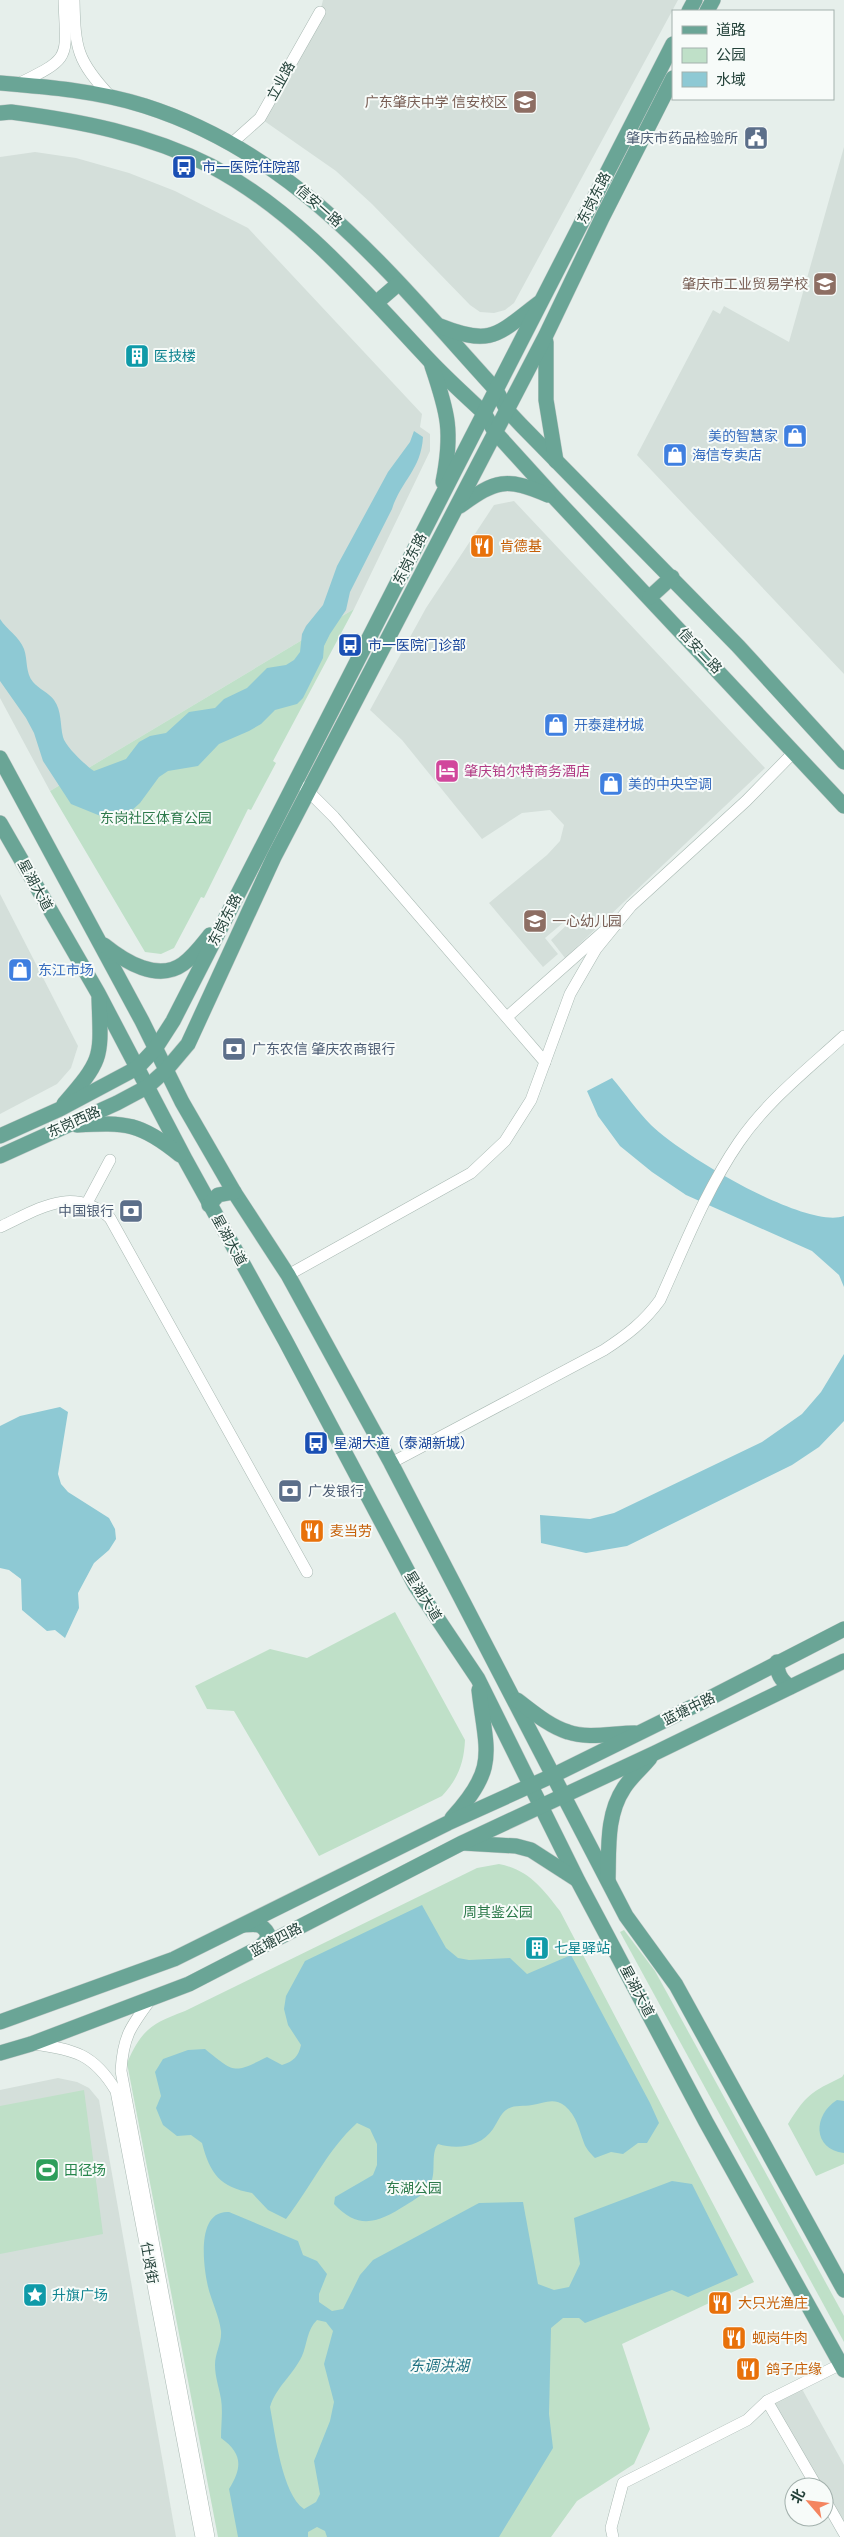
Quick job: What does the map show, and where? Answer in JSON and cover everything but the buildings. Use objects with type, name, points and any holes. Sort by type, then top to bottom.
[{"type":"main road","name":"东岗东路","points":[[137,1068],[155,1049],[179,1010],[672,46]]},
{"type":"main road","name":"东岗东路","points":[[147,1087],[166,1070],[188,1044],[274,857],[546,335],[602,218],[672,80]]},
{"type":"main road","name":"信安一路","points":[[0,83],[64,88],[112,97],[146,106],[232,144],[280,173],[316,201],[359,241],[496,390],[507,410],[556,461]]},
{"type":"main road","name":"信安一路","points":[[0,113],[11,112],[81,121],[123,132],[210,166],[286,216],[376,303],[431,362],[484,413],[496,432],[554,497]]},
{"type":"main road","points":[[376,303],[398,284]]},
{"type":"main road","points":[[436,324],[472,337],[494,335],[543,300]]},
{"type":"main road","points":[[546,335],[544,380],[548,421],[556,461],[672,577],[844,762]]},
{"type":"main road","points":[[514,355],[531,364]]},
{"type":"main road","points":[[431,362],[448,417],[448,460],[440,499]]},
{"type":"main road","points":[[461,459],[477,469]]},
{"type":"main road","points":[[456,508],[483,489],[504,482],[529,486],[554,497]]},
{"type":"main road","name":"信安二路","points":[[554,497],[650,597],[844,806]]},
{"type":"main road","points":[[650,597],[672,577]]},
{"type":"main road","name":"星湖大道","points":[[0,758],[166,1070],[234,1192],[288,1275],[391,1463],[515,1698],[626,1916],[676,1985],[844,2290]]},
{"type":"main road","name":"星湖大道","points":[[0,823],[98,993],[185,1159],[285,1340],[415,1585],[478,1679],[532,1784],[578,1881],[706,2122],[842,2367]]},
{"type":"main road","points":[[99,941],[118,956],[138,966],[157,970],[175,968],[194,955],[230,910]]},
{"type":"main road","points":[[60,1109],[88,1076],[98,1057],[101,1047],[98,993]]},
{"type":"main road","name":"东岗西路","points":[[0,1136],[60,1109],[137,1068]]},
{"type":"main road","name":"东岗西路","points":[[0,1156],[147,1087]]},
{"type":"main road","points":[[68,1125],[113,1122],[137,1127],[155,1136],[185,1159]]},
{"type":"main road","points":[[210,1205],[218,1195],[234,1192]]},
{"type":"main road","name":"蓝塘中路","points":[[532,1784],[639,1733],[844,1629]]},
{"type":"main road","points":[[777,1662],[777,1671],[782,1681],[790,1688]]},
{"type":"main road","name":"蓝塘中路","points":[[542,1805],[844,1662]]},
{"type":"main road","points":[[448,1823],[477,1786],[487,1760],[478,1679]]},
{"type":"main road","points":[[515,1698],[540,1717],[567,1732],[591,1735],[639,1733]]},
{"type":"main road","points":[[608,1881],[613,1812],[624,1787],[655,1753]]},
{"type":"main road","name":"蓝塘四路","points":[[0,2022],[174,1959],[448,1823],[532,1784]]},
{"type":"main road","name":"蓝塘四路","points":[[0,2053],[31,2044],[189,1984],[462,1843],[542,1805]]},
{"type":"main road","points":[[462,1843],[516,1846],[530,1850],[578,1881]]},
{"type":"main road","points":[[603,1928],[626,1916]]},
{"type":"main road","points":[[244,1925],[260,1924],[268,1934],[266,1940],[257,1950]]},
{"type":"street","points":[[64,0],[82,62],[112,97]]},
{"type":"street","points":[[18,84],[58,62],[65,50],[74,0]]},
{"type":"street","name":"立业路","points":[[232,144],[260,118],[320,12]]},
{"type":"street","points":[[507,1017],[632,906],[746,800],[794,752]]},
{"type":"street","points":[[296,782],[309,790],[545,1062]]},
{"type":"street","points":[[288,1275],[471,1172],[505,1141],[531,1100],[570,994],[596,949],[632,906]]},
{"type":"street","points":[[391,1463],[595,1354],[632,1332],[660,1300],[720,1174],[752,1125],[789,1086],[844,1036]]},
{"type":"street","points":[[32,1122],[40,1137]]},
{"type":"street","points":[[87,1203],[110,1160]]},
{"type":"street","points":[[0,1227],[35,1210],[60,1202],[74,1200],[98,1208],[110,1218],[307,1572]]},
{"type":"street","points":[[151,1999],[132,2026],[123,2047],[122,2071],[209,2537]]},
{"type":"street","name":"仕贤街","points":[[31,2044],[68,2049],[91,2060],[106,2074],[116,2091],[201,2537]]},
{"type":"street","points":[[613,2537],[611,2528],[623,2483],[747,2420],[767,2401],[842,2367]]},
{"type":"street","points":[[767,2401],[811,2477]]},
{"type":"street","points":[[834,2516],[844,2533]]},
{"type":"shaded area","name":"广东肇庆中学 信安校区","points":[[323,0],[678,0],[514,303],[505,310],[494,313],[480,312],[470,305],[372,204],[336,171],[260,118],[320,12]]},
{"type":"shaded area","points":[[844,147],[844,674],[637,455],[713,310],[720,314],[724,306],[789,342]]},
{"type":"shaded area","points":[[35,152],[76,158],[129,173],[175,191],[248,228],[422,414],[420,427],[430,434],[430,451],[354,609],[50,791],[0,698],[0,157]]},
{"type":"shaded area","name":"开泰建材城","points":[[514,501],[765,768],[565,958],[551,940],[572,920],[570,917],[545,938],[558,954],[543,967],[489,903],[547,855],[560,841],[564,825],[550,810],[522,813],[482,839],[402,740],[370,710],[426,608],[494,505]]},
{"type":"shaded area","name":"东江市场","points":[[0,894],[78,1046],[71,1068],[57,1084],[0,1114]]},
{"type":"shaded area","points":[[58,2078],[77,2082],[89,2088],[99,2100],[176,2537],[0,2537],[0,2090]]},
{"type":"shaded area","points":[[802,2389],[844,2465],[844,2537],[834,2522],[834,2477],[807,2477],[768,2407]]},
{"type":"green space","name":"东岗社区体育公园","points":[[354,609],[273,761],[276,763],[251,810],[248,809],[204,898],[201,897],[174,948],[161,954],[145,952],[50,791]]},
{"type":"green space","points":[[395,1612],[465,1740],[462,1763],[456,1777],[442,1796],[319,1856],[234,1711],[207,1709],[195,1686],[270,1649],[307,1658]]},
{"type":"green space","name":"东湖公园","points":[[499,1864],[527,1875],[541,1888],[560,1911],[754,2282],[622,2344],[650,2429],[634,2464],[577,2501],[551,2537],[218,2537],[127,2063],[143,2035],[156,2024],[477,1868]]},
{"type":"green space","points":[[624,1930],[655,1971],[844,2316],[844,2342],[620,1932]]},
{"type":"green space","points":[[844,2074],[844,2164],[816,2176],[788,2124],[810,2095],[842,2077]]},
{"type":"green space","name":"田径场","points":[[84,2090],[103,2234],[0,2254],[0,2106]]},
{"type":"water","points":[[414,431],[423,437],[419,458],[396,499],[350,592],[346,610],[324,646],[323,658],[303,698],[297,704],[275,710],[261,724],[249,731],[219,744],[198,766],[168,771],[159,777],[140,803],[130,812],[117,816],[103,817],[71,804],[43,761],[34,733],[26,718],[0,681],[0,619],[22,644],[30,678],[57,704],[63,737],[81,760],[94,771],[126,759],[139,742],[150,736],[166,733],[189,712],[215,708],[224,699],[247,688],[267,668],[286,665],[294,660],[300,652],[302,634],[323,605],[337,566],[388,472],[410,442]]},
{"type":"water","points":[[612,1078],[651,1125],[666,1138],[715,1170],[744,1187],[802,1212],[826,1217],[844,1216],[844,1287],[839,1275],[812,1251],[686,1195],[652,1172],[620,1146],[598,1116],[587,1091]]},
{"type":"water","points":[[844,1354],[844,1421],[819,1447],[792,1465],[627,1546],[586,1553],[541,1543],[540,1515],[590,1519],[614,1513],[762,1442],[802,1414],[821,1392]]},
{"type":"water","points":[[60,1407],[68,1412],[58,1474],[61,1484],[68,1492],[109,1518],[115,1529],[116,1539],[109,1550],[94,1563],[78,1593],[79,1608],[65,1638],[55,1630],[47,1631],[22,1610],[21,1579],[9,1570],[0,1568],[0,1426],[20,1416]]},
{"type":"water","points":[[422,1905],[446,1948],[458,1958],[469,1960],[510,1958],[527,1974],[571,1955],[659,2123],[647,2143],[638,2143],[623,2154],[611,2152],[595,2158],[585,2145],[572,2114],[561,2103],[549,2101],[529,2106],[512,2107],[502,2113],[493,2129],[482,2140],[461,2147],[438,2144],[434,2153],[433,2175],[430,2185],[416,2199],[387,2216],[369,2221],[361,2221],[352,2218],[334,2204],[335,2197],[373,2175],[377,2165],[377,2144],[370,2129],[357,2123],[328,2157],[286,2219],[268,2210],[252,2193],[224,2183],[213,2171],[202,2143],[191,2135],[177,2136],[163,2125],[156,2108],[161,2096],[155,2072],[163,2059],[188,2050],[205,2049],[229,2067],[234,2068],[247,2066],[267,2057],[282,2065],[290,2062],[297,2056],[301,2045],[288,2025],[284,2009],[286,1996],[305,1961]]},
{"type":"water","points":[[837,2100],[844,2101],[844,2153],[826,2145],[821,2138],[820,2131],[820,2122],[823,2114]]},
{"type":"water","name":"东调洪湖","points":[[672,2181],[692,2184],[738,2275],[688,2297],[672,2290],[585,2323],[579,2318],[563,2318],[551,2328],[549,2414],[553,2448],[499,2537],[327,2537],[325,2531],[317,2527],[308,2532],[308,2537],[238,2537],[229,2489],[237,2474],[238,2461],[233,2449],[221,2438],[222,2404],[215,2365],[221,2331],[208,2288],[204,2262],[204,2239],[212,2219],[219,2214],[229,2212],[298,2241],[303,2255],[317,2261],[327,2274],[319,2294],[319,2302],[332,2311],[343,2309],[360,2275],[373,2260],[479,2203],[523,2202],[538,2284],[554,2290],[569,2287],[580,2264],[574,2218]],"holes":[[[317,2320],[326,2322],[333,2331],[324,2364],[334,2402],[330,2421],[314,2461],[320,2494],[316,2502],[304,2509],[296,2501],[285,2477],[277,2447],[270,2407],[276,2393],[302,2356],[309,2332],[314,2324]]]},
{"type":"place","name":"广东肇庆中学 信安校区","points":[[525,102]]},
{"type":"place","name":"肇庆市药品检验所","points":[[756,138]]},
{"type":"place","name":"市一医院住院部","points":[[184,167]]},
{"type":"place","name":"肇庆市工业贸易学校","points":[[825,284]]},
{"type":"place","name":"医技楼","points":[[137,356]]},
{"type":"place","name":"美的智慧家","points":[[795,436]]},
{"type":"place","name":"海信专卖店","points":[[675,455]]},
{"type":"place","name":"肯德基","points":[[482,546]]},
{"type":"place","name":"市一医院门诊部","points":[[350,645]]},
{"type":"place","name":"开泰建材城","points":[[556,725]]},
{"type":"place","name":"肇庆铂尔特商务酒店","points":[[447,771]]},
{"type":"place","name":"美的中央空调","points":[[611,784]]},
{"type":"place","name":"一心幼儿园","points":[[535,921]]},
{"type":"place","name":"东江市场","points":[[20,970]]},
{"type":"place","name":"广东农信 肇庆农商银行","points":[[234,1049]]},
{"type":"place","name":"中国银行","points":[[131,1211]]},
{"type":"place","name":"星湖大道（泰湖新城）","points":[[316,1443]]},
{"type":"place","name":"广发银行","points":[[290,1491]]},
{"type":"place","name":"麦当劳","points":[[312,1531]]},
{"type":"place","name":"七星驿站","points":[[537,1948]]},
{"type":"place","name":"田径场","points":[[47,2170]]},
{"type":"place","name":"升旗广场","points":[[35,2295]]},
{"type":"place","name":"大只光渔庄","points":[[720,2303]]},
{"type":"place","name":"蚬岗牛肉","points":[[734,2338]]},
{"type":"place","name":"鸽子庄缘","points":[[748,2369]]},
{"type":"park label","name":"周其鉴公园","points":[[498,1912]]}]
